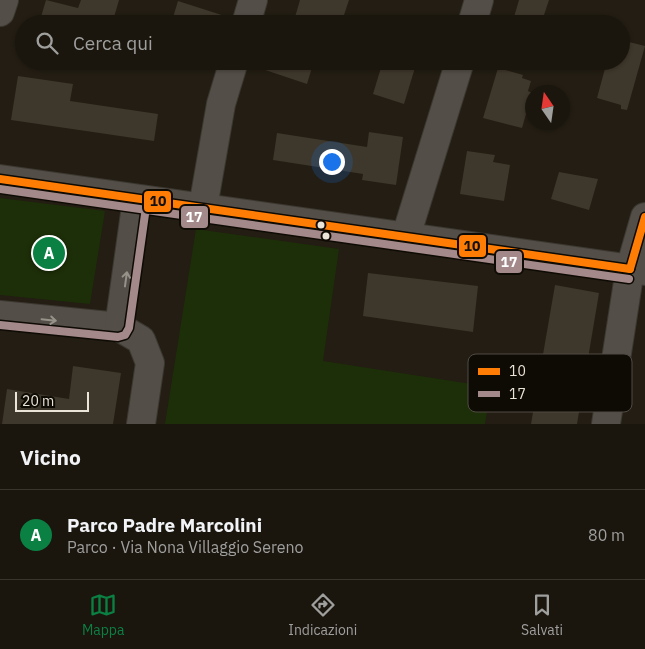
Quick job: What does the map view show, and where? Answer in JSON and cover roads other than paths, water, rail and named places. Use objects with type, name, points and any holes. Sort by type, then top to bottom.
[{"type":"street","points":[[0,12],[4,0]]},
{"type":"street","points":[[249,15],[253,0]]},
{"type":"street","points":[[475,15],[479,0]]},
{"type":"street","points":[[203,207],[221,104],[231,70]]},
{"type":"street","points":[[406,236],[457,70]]},
{"type":"street","points":[[0,178],[637,270]]},
{"type":"street","points":[[119,327],[137,199]]},
{"type":"street","points":[[620,354],[637,270],[645,217]]},
{"type":"street","points":[[0,315],[119,327],[140,340],[150,363],[141,424]]},
{"type":"place","name":"Parco Padre Marcolini","points":[[49,253]]}]
